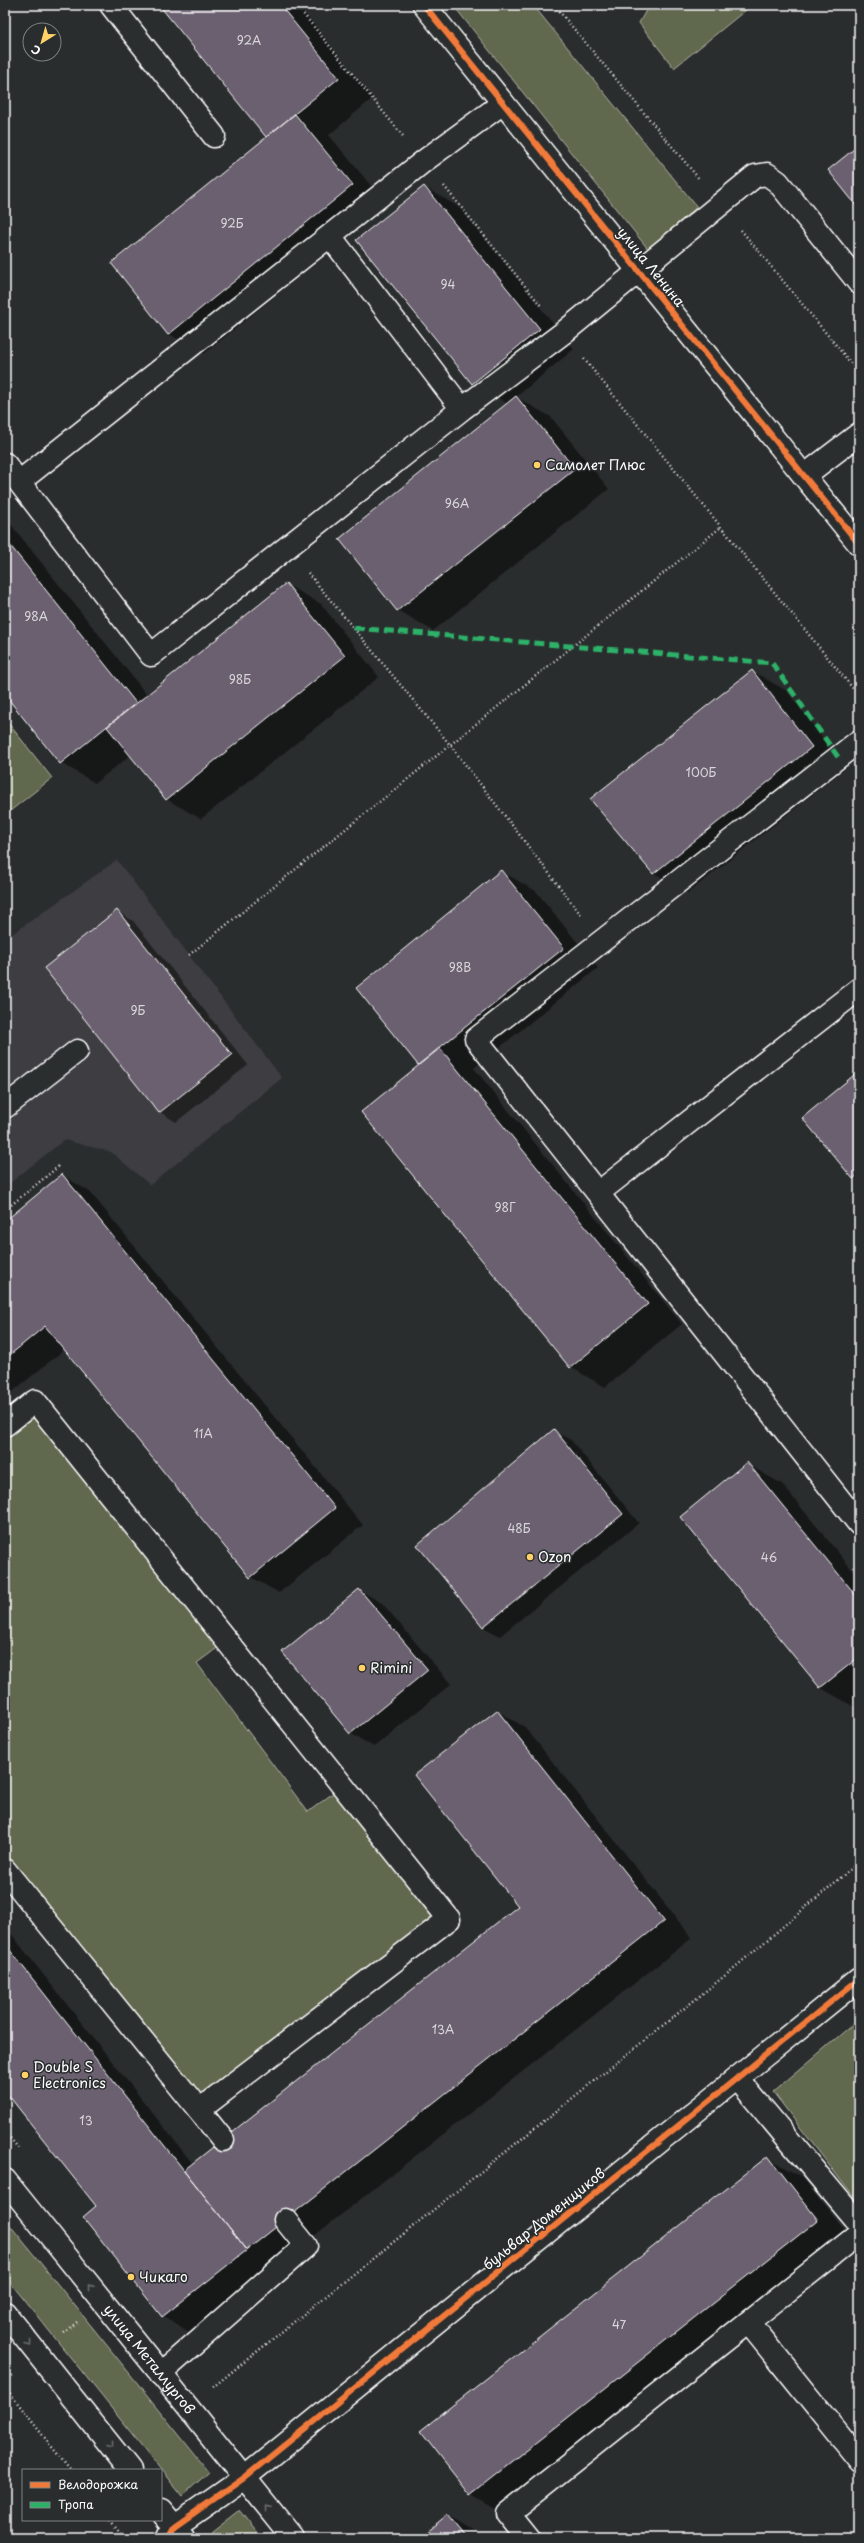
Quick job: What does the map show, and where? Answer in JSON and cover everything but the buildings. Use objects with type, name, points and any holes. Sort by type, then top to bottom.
[{"type":"street","points":[[111,5],[214,136]]},
{"type":"street","name":"улица Ленина","points":[[424,5],[859,544]]},
{"type":"street","points":[[19,482],[424,161],[503,103]]},
{"type":"street","points":[[5,464],[151,655],[462,410],[563,333],[755,176],[767,174],[778,182],[859,283]]},
{"type":"street","points":[[330,236],[462,410]]},
{"type":"street","points":[[804,476],[859,434]]},
{"type":"street","points":[[859,741],[476,1039],[859,1524]]},
{"type":"street","points":[[598,1193],[859,989]]},
{"type":"street","points":[[5,1107],[77,1051]]},
{"type":"street","points":[[5,1425],[35,1401],[449,1919],[199,2110]]},
{"type":"street","points":[[5,1870],[222,2140]]},
{"type":"street","name":"бульвар Доменщиков","points":[[175,2534],[859,1979]]},
{"type":"street","points":[[737,2078],[859,2224]]},
{"type":"street","name":"улица Металлургов","points":[[5,2180],[293,2538]]},
{"type":"street","points":[[160,2374],[306,2246],[285,2220]]},
{"type":"street","points":[[528,2538],[508,2513],[859,2234]]},
{"type":"street","points":[[5,2313],[129,2469]]},
{"type":"street","points":[[748,2322],[859,2460]]},
{"type":"street","points":[[162,2512],[175,2534]]},
{"type":"path","points":[[189,955],[451,746],[721,527]]},
{"type":"path","points":[[287,547],[451,746],[602,942]]},
{"type":"path","points":[[5,1210],[59,1166]]},
{"type":"path","points":[[211,2389],[727,1974],[859,1862]]},
{"type":"path","points":[[5,2387],[69,2469]]},
{"type":"path","points":[[110,2521],[124,2538]]},
{"type":"shaded area","points":[[117,860],[282,1078],[150,1185],[111,1152],[64,1140],[5,1187],[5,939]]},
{"type":"green space","points":[[453,5],[533,5],[697,207],[648,249]]},
{"type":"green space","points":[[649,5],[752,5],[674,68],[639,23]]},
{"type":"green space","points":[[5,719],[52,778],[5,815]]},
{"type":"green space","points":[[33,1411],[220,1646],[197,1663],[308,1812],[337,1790],[440,1920],[202,2102],[5,1859],[5,1433]]},
{"type":"green space","points":[[859,2019],[859,2204],[773,2092]]},
{"type":"green space","points":[[5,2219],[209,2472],[182,2496],[162,2471],[162,2469],[160,2469],[5,2276]]},
{"type":"green space","points":[[239,2510],[261,2538],[217,2538],[211,2532]]},
{"type":"marked path","points":[[354,628],[772,663],[838,757]]},
{"type":"cycle path","points":[[424,5],[859,544]]},
{"type":"cycle path","points":[[168,2538],[174,2527],[244,2478],[859,1979]]},
{"type":"place","name":"Самолет Плюс","points":[[537,465]]},
{"type":"place","name":"Ozon","points":[[530,1557]]},
{"type":"place","name":"Rimini","points":[[362,1668]]},
{"type":"place","name":"Double S Electronics","points":[[25,2075]]},
{"type":"place","name":"Чикаго","points":[[131,2277]]}]
